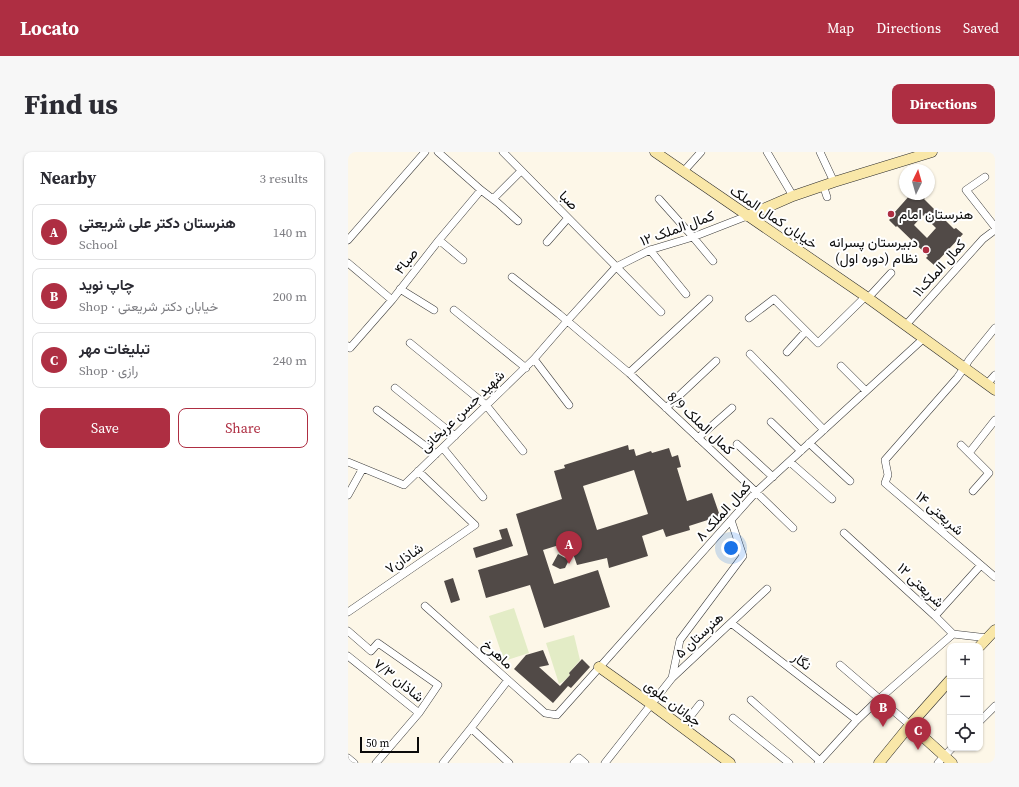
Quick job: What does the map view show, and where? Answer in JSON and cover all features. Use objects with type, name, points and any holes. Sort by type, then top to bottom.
[{"type":"main road","name":"خیابان کمال الملک","points":[[655,152],[866,298],[991,387]]},
{"type":"main road","points":[[747,216],[793,196],[932,152]]},
{"type":"main road","points":[[983,643],[995,630]]},
{"type":"main road","name":"جوانان علوی","points":[[599,667],[730,763]]},
{"type":"main road","points":[[879,763],[947,683]]},
{"type":"main road","points":[[910,725],[945,761]]},
{"type":"street","points":[[348,240],[425,152]]},
{"type":"street","points":[[438,152],[518,221]]},
{"type":"street","name":"صبا","points":[[503,152],[661,312]]},
{"type":"street","points":[[683,172],[701,152]]},
{"type":"street","points":[[767,152],[793,196]]},
{"type":"street","points":[[820,152],[834,182]]},
{"type":"street","points":[[493,199],[521,171]]},
{"type":"street","points":[[986,177],[966,190],[995,227]]},
{"type":"street","points":[[823,186],[827,197]]},
{"type":"street","name":"صبا۴","points":[[349,347],[392,300],[439,240],[481,190]]},
{"type":"street","points":[[659,199],[713,261]]},
{"type":"street","name":"کمال الملک ۱۲","points":[[616,267],[650,250],[693,237],[747,216]]},
{"type":"street","points":[[547,242],[568,218]]},
{"type":"street","name":"کمال الملک۱۱","points":[[905,326],[983,239],[995,230]]},
{"type":"street","points":[[439,240],[463,260]]},
{"type":"street","points":[[650,250],[686,294]]},
{"type":"street","points":[[348,263],[392,300]]},
{"type":"street","name":"شهید حسن عربخانی","points":[[363,468],[404,485],[526,368],[616,267]]},
{"type":"street","points":[[749,318],[774,299],[818,342],[891,273]]},
{"type":"street","name":"کمال الملک 8/9","points":[[512,277],[629,373],[793,528]]},
{"type":"street","points":[[400,289],[434,310]]},
{"type":"street","points":[[629,373],[709,300]]},
{"type":"street","points":[[454,310],[526,368]]},
{"type":"street","points":[[964,368],[995,328]]},
{"type":"street","points":[[787,352],[806,330]]},
{"type":"street","name":"کمال الملک ۸","points":[[557,715],[756,492],[923,339]]},
{"type":"street","points":[[410,343],[486,406],[523,450]]},
{"type":"street","points":[[750,354],[824,430]]},
{"type":"street","points":[[534,359],[569,405]]},
{"type":"street","points":[[666,408],[716,361]]},
{"type":"street","points":[[841,366],[866,391]]},
{"type":"street","name":"شریعتی ۱۴","points":[[964,368],[885,460],[888,475],[885,483],[995,577]]},
{"type":"street","points":[[991,387],[995,375]]},
{"type":"street","points":[[395,388],[455,436]]},
{"type":"street","points":[[698,438],[732,408]]},
{"type":"street","points":[[377,410],[436,454]]},
{"type":"street","points":[[969,453],[995,420]]},
{"type":"street","points":[[771,422],[801,450]]},
{"type":"street","points":[[809,443],[850,481]]},
{"type":"street","points":[[737,444],[773,477]]},
{"type":"street","points":[[961,445],[989,473],[972,491]]},
{"type":"street","points":[[443,448],[483,497]]},
{"type":"street","points":[[348,462],[363,468],[348,495]]},
{"type":"street","points":[[790,462],[832,500]]},
{"type":"street","name":"شاذان۷","points":[[348,612],[475,525],[418,471]]},
{"type":"street","points":[[672,678],[680,640],[743,556],[731,520]]},
{"type":"street","name":"شریعتی ۱۲","points":[[844,532],[936,616],[953,634]]},
{"type":"street","points":[[936,616],[980,565]]},
{"type":"street","name":"هنرستان ۵","points":[[605,763],[672,678],[767,589]]},
{"type":"street","name":"ماهرخ","points":[[425,606],[545,713],[557,715]]},
{"type":"street","name":"نگار","points":[[731,623],[857,720]]},
{"type":"street","points":[[348,631],[371,651],[378,643],[438,685],[419,712]]},
{"type":"street","points":[[752,700],[819,762],[857,720],[953,634],[988,638]]},
{"type":"street","name":"شاذان ۷/۳","points":[[348,656],[419,712],[376,763]]},
{"type":"street","points":[[840,665],[910,725]]},
{"type":"street","points":[[442,763],[508,680]]},
{"type":"street","points":[[682,727],[700,704]]},
{"type":"street","points":[[983,718],[995,706]]},
{"type":"street","points":[[733,718],[789,763]]},
{"type":"street","points":[[471,728],[509,763]]},
{"type":"street","points":[[945,761],[950,751]]},
{"type":"street","points":[[348,758],[354,763]]},
{"type":"street","points":[[574,763],[579,758],[585,763]]},
{"type":"green space","points":[[514,608],[529,653],[507,660],[502,655],[489,616]]},
{"type":"green space","points":[[574,635],[580,660],[569,673],[570,675],[559,684],[546,643]]},
{"type":"building","points":[[906,200],[925,200],[954,229],[956,228],[963,234],[934,265],[926,258],[928,256],[889,220],[895,214],[894,213]],"holes":[[[923,215],[936,228],[927,238],[914,225]]]},
{"type":"building","points":[[628,445],[629,450],[634,449],[636,456],[651,451],[652,453],[669,448],[672,457],[678,455],[681,467],[677,468],[687,501],[712,493],[720,516],[689,526],[690,530],[666,537],[663,529],[642,536],[648,556],[609,568],[607,558],[577,565],[569,542],[543,550],[554,584],[598,570],[610,607],[544,628],[530,585],[486,598],[478,570],[528,555],[516,514],[562,499],[554,471],[565,468],[564,465]],"holes":[[[634,470],[648,514],[597,530],[583,486]]]},
{"type":"building","points":[[507,528],[513,546],[476,558],[473,548],[502,539],[499,530]]},
{"type":"building","points":[[558,554],[569,560],[565,568],[560,569],[552,565]]},
{"type":"building","points":[[453,578],[460,600],[451,603],[444,581]]},
{"type":"building","points":[[543,650],[549,665],[539,667],[560,686],[570,675],[569,673],[582,659],[590,667],[571,688],[568,686],[553,703],[514,669],[526,655]]},
{"type":"place","name":"هنرستان امام","points":[[891,214]]},
{"type":"place","name":"دبیرستان پسرانه نظام (دوره اول)","points":[[926,250]]},
{"type":"place","name":"هنرستان دکتر علی شریعتی","points":[[569,564]]},
{"type":"place","name":"چاپ نوید","points":[[883,727]]},
{"type":"place","name":"تبلیغات مهر","points":[[918,750]]}]
